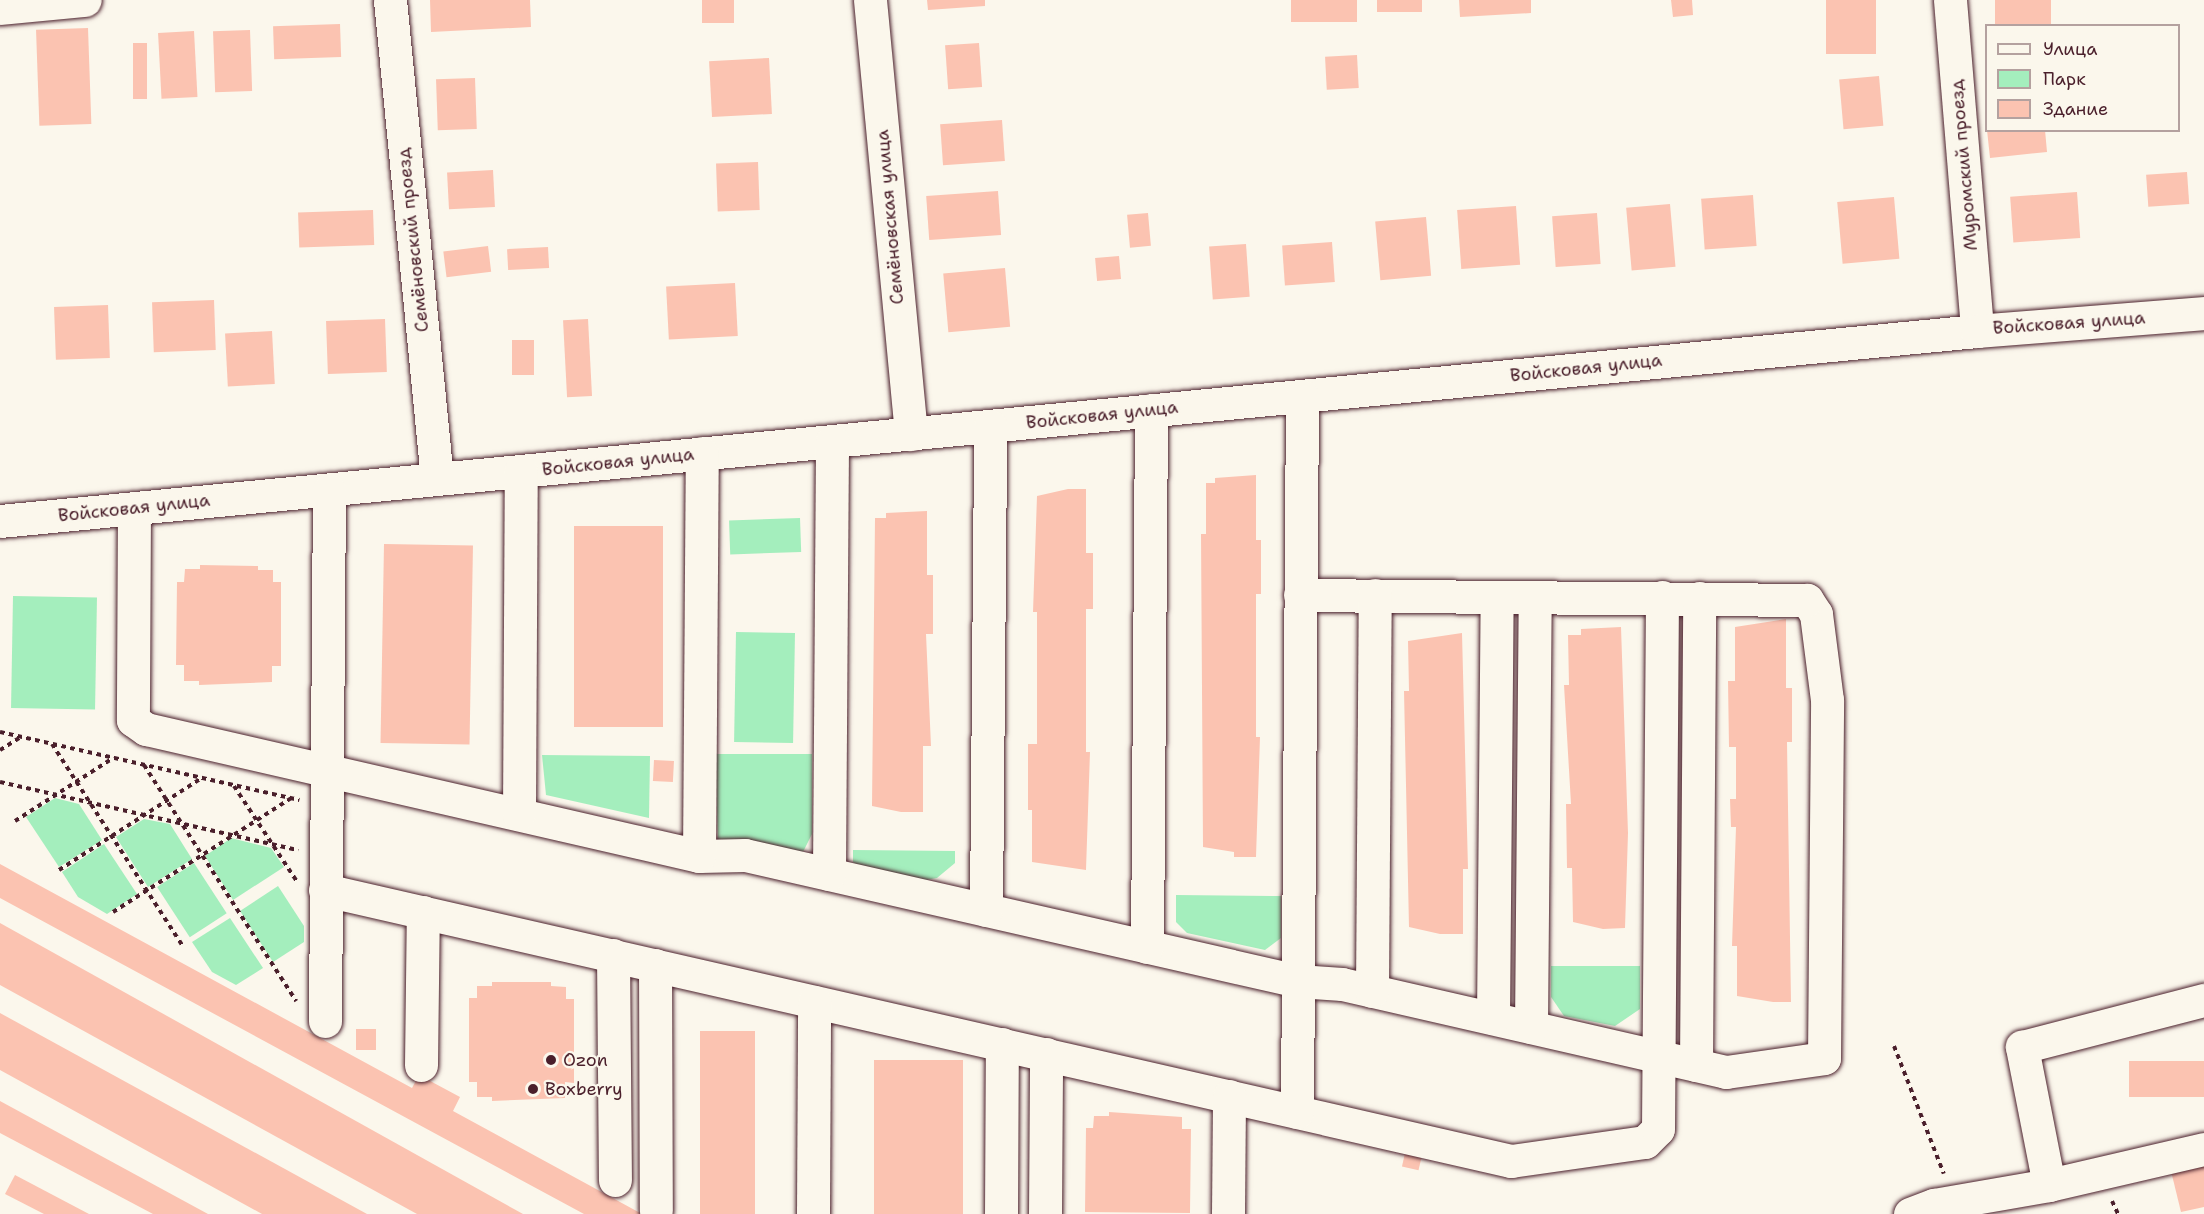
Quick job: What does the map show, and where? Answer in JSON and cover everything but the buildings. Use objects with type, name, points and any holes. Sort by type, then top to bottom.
[{"type":"street","points":[[0,8],[43,2],[85,0]]},
{"type":"street","name":"Семёновский проезд","points":[[390,0],[437,479]]},
{"type":"street","name":"Семёновская улица","points":[[870,0],[911,434]]},
{"type":"street","name":"Муромский проезд","points":[[1950,0],[1977,331]]},
{"type":"street","name":"Войсковая улица","points":[[0,521],[1977,331],[2204,313]]},
{"type":"street","points":[[1297,1112],[1302,396]]},
{"type":"street","points":[[1147,947],[1151,410]]},
{"type":"street","points":[[986,910],[990,426]]},
{"type":"street","points":[[829,874],[832,441]]},
{"type":"street","points":[[699,855],[702,453]]},
{"type":"street","points":[[519,814],[521,471]]},
{"type":"street","points":[[325,1021],[312,887],[326,856],[329,490]]},
{"type":"street","points":[[134,508],[133,720],[146,729],[699,855],[745,855],[1298,981],[1372,991],[1736,1073],[1824,1058],[1827,700],[1814,606],[1799,599],[1300,595]]},
{"type":"street","points":[[1372,991],[1375,595]]},
{"type":"street","points":[[1493,1018],[1497,597]]},
{"type":"street","points":[[1531,1027],[1535,597]]},
{"type":"street","points":[[312,887],[1511,1161],[1532,1161],[1652,1140],[1658,1129],[1662,597]]},
{"type":"street","points":[[1696,1065],[1700,598]]},
{"type":"street","points":[[421,1065],[423,912]]},
{"type":"street","points":[[613,956],[615,1180]]},
{"type":"street","points":[[655,965],[656,1210]]},
{"type":"street","points":[[2049,1185],[2022,1047],[2204,1000]]},
{"type":"street","points":[[813,1214],[814,1002]]},
{"type":"street","points":[[1001,1214],[1002,1044]]},
{"type":"street","points":[[1044,1214],[1046,1054]]},
{"type":"street","points":[[1228,1214],[1229,1096]]},
{"type":"street","points":[[1910,1214],[1954,1201],[2049,1185],[2204,1149]]},
{"type":"path","points":[[0,732],[326,806]]},
{"type":"path","points":[[0,750],[21,737]]},
{"type":"path","points":[[52,743],[182,945]]},
{"type":"path","points":[[15,821],[113,757]]},
{"type":"path","points":[[143,764],[308,1020],[325,1021]]},
{"type":"path","points":[[58,870],[202,778]]},
{"type":"path","points":[[0,782],[326,856]]},
{"type":"path","points":[[234,785],[272,844],[312,887]]},
{"type":"path","points":[[113,912],[291,798]]},
{"type":"path","points":[[1894,1046],[1954,1201]]},
{"type":"green space","points":[[800,518],[801,552],[730,554],[729,520]]},
{"type":"green space","points":[[13,596],[97,597],[95,709],[11,708]]},
{"type":"green space","points":[[736,632],[795,633],[793,743],[734,742]]},
{"type":"green space","points":[[715,754],[812,754],[812,834],[803,852],[718,839]]},
{"type":"green space","points":[[542,755],[650,756],[649,818],[546,795]]},
{"type":"green space","points":[[55,798],[79,804],[102,840],[59,867],[26,817]]},
{"type":"green space","points":[[144,819],[170,824],[192,859],[148,887],[116,837]]},
{"type":"green space","points":[[231,838],[271,848],[284,867],[233,900],[205,856]]},
{"type":"green space","points":[[104,844],[137,894],[107,914],[78,897],[62,872]]},
{"type":"green space","points":[[853,850],[955,851],[955,863],[937,878],[926,880],[860,869],[853,862]]},
{"type":"green space","points":[[194,863],[227,913],[190,937],[157,887]]},
{"type":"green space","points":[[278,886],[304,926],[304,942],[273,962],[240,911]]},
{"type":"green space","points":[[1176,895],[1281,896],[1281,938],[1265,950],[1187,933],[1176,922]]},
{"type":"green space","points":[[230,918],[263,968],[236,985],[212,972],[192,942]]},
{"type":"green space","points":[[1551,966],[1640,966],[1640,1009],[1615,1026],[1564,1016],[1551,997]]},
{"type":"place","name":"Ozon","points":[[551,1060]]},
{"type":"place","name":"Boxberry","points":[[533,1089]]}]
